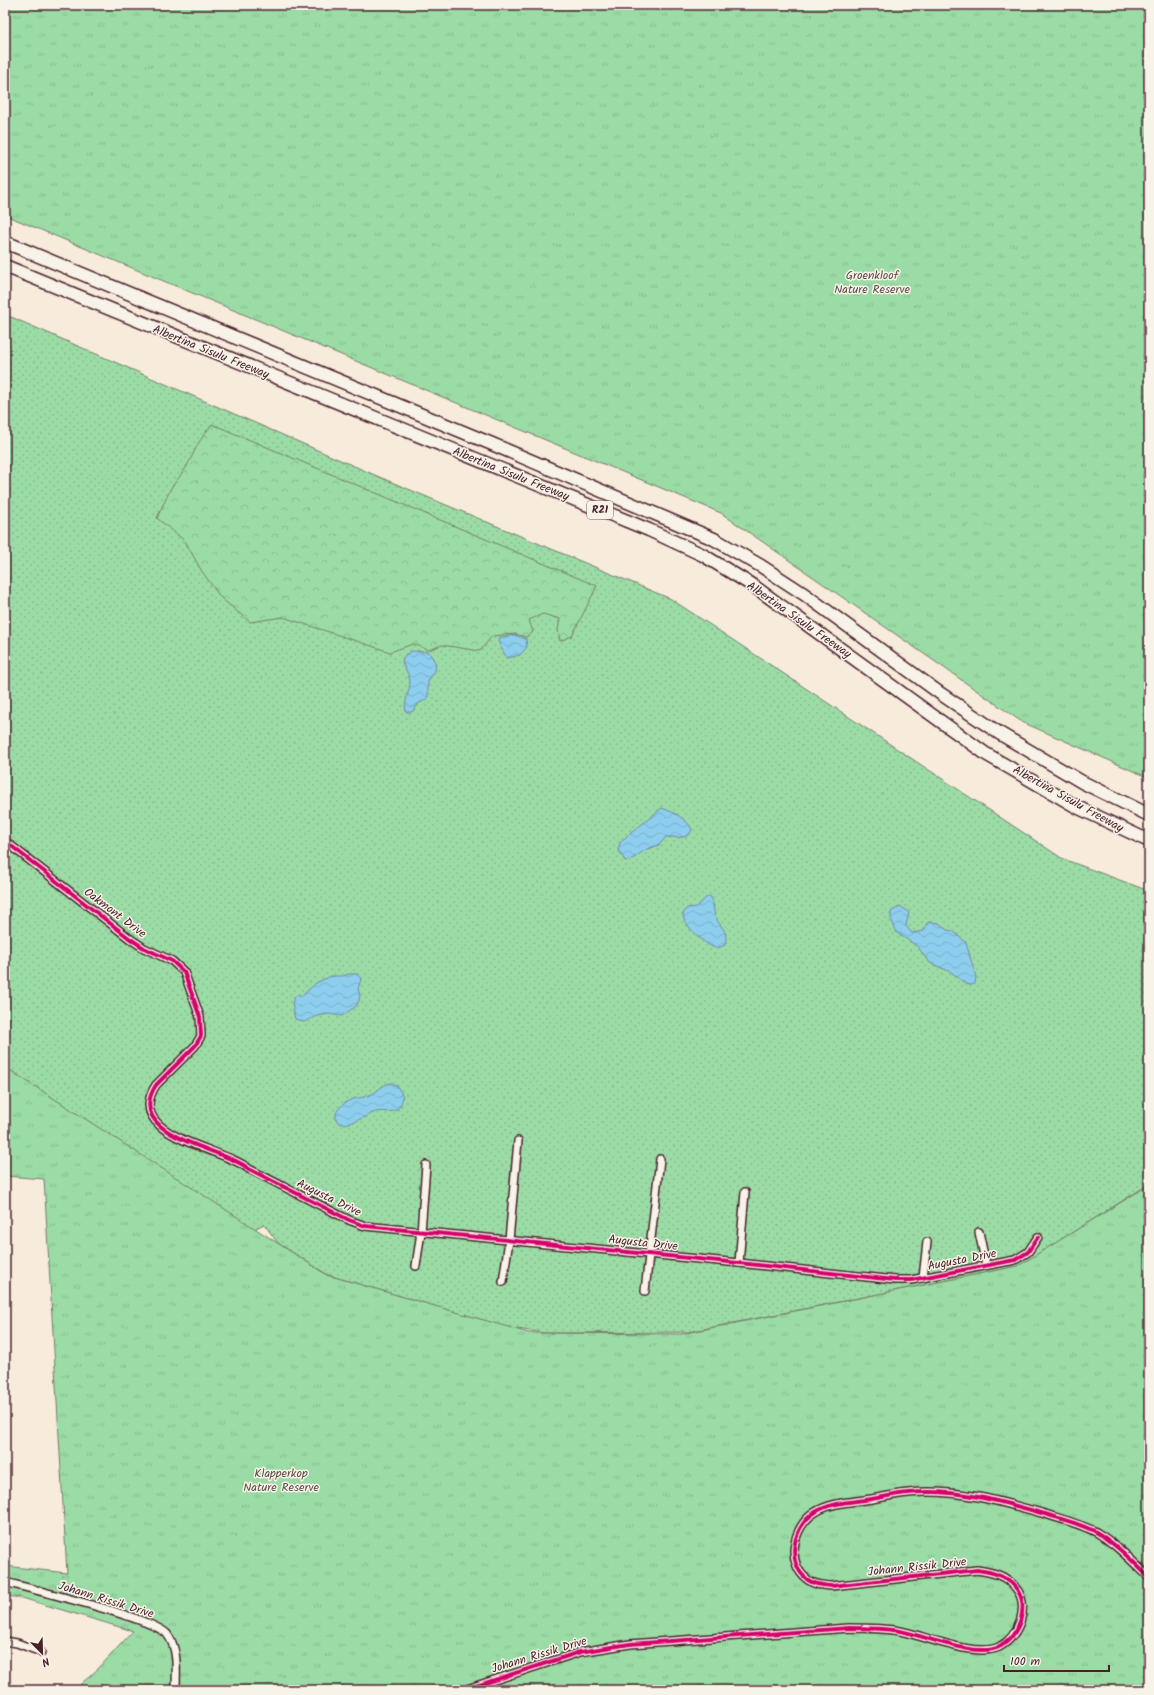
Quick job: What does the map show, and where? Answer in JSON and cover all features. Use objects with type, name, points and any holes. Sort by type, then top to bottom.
[{"type":"highway","name":"Albertina Sisulu Freeway","points":[[5,242],[492,444],[714,539],[761,566],[804,594],[941,694],[999,733],[1082,782],[1149,815]]},
{"type":"highway","name":"Albertina Sisulu Freeway","points":[[5,266],[649,530],[703,556],[754,587],[986,754],[1077,807],[1149,841]]},
{"type":"street","name":"Oakmont Drive","points":[[5,841],[135,942],[172,961],[180,967],[187,977],[193,993],[201,1023],[201,1033],[195,1046],[153,1090],[150,1098],[150,1112],[157,1124],[167,1132],[237,1160],[249,1169]]},
{"type":"street","points":[[503,1282],[509,1240],[518,1141]]},
{"type":"street","points":[[645,1291],[660,1159]]},
{"type":"street","points":[[416,1266],[421,1232],[426,1165]]},
{"type":"street","name":"Augusta Drive","points":[[249,1169],[357,1224],[421,1232],[740,1263],[895,1280],[923,1278],[1020,1258],[1028,1252],[1038,1238]]},
{"type":"street","points":[[740,1263],[745,1192]]},
{"type":"street","points":[[979,1232],[986,1265]]},
{"type":"street","points":[[923,1278],[927,1242]]},
{"type":"street","name":"Johann Rissik Drive","points":[[464,1690],[580,1652],[630,1644],[848,1628],[880,1628],[901,1631],[973,1650],[993,1649],[1012,1638],[1020,1623],[1021,1603],[1016,1588],[1006,1578],[994,1572],[977,1570],[831,1586],[818,1585],[809,1581],[798,1569],[794,1558],[795,1540],[801,1525],[815,1512],[827,1506],[849,1502],[908,1493],[930,1492],[958,1493],[1007,1503],[1094,1531],[1120,1550],[1149,1577]]},
{"type":"street","name":"Johann Rissik Drive","points":[[5,1582],[100,1608],[158,1628],[167,1634],[175,1655],[176,1690]]},
{"type":"street","points":[[5,1641],[17,1643],[41,1652]]},
{"type":"green space","name":"Groenkloof Nature Reserve","points":[[5,5],[1149,5],[1149,778],[1022,722],[721,513],[5,215]]},
{"type":"green space","points":[[11,317],[377,476],[671,599],[1063,859],[1149,891],[1149,1184],[1019,1266],[688,1332],[545,1333],[510,1328],[328,1275],[278,1243],[264,1224],[256,1228],[257,1231],[5,1067],[5,320]]},
{"type":"green space","points":[[212,424],[597,586],[572,636],[560,641],[558,630],[560,619],[543,614],[529,620],[533,632],[526,637],[515,634],[492,636],[480,651],[442,645],[429,650],[413,644],[390,652],[283,617],[250,622],[221,598],[201,570],[185,541],[157,518],[171,488],[186,468],[199,442]]},
{"type":"green space","name":"Klapperkop Nature Reserve","points":[[5,1067],[327,1275],[529,1333],[681,1334],[1018,1266],[1149,1185],[1149,1690],[74,1690],[98,1669],[133,1631],[22,1598],[5,1596],[5,1566],[67,1573],[44,1179],[5,1176]]},
{"type":"water","points":[[514,635],[526,639],[527,647],[520,655],[507,658],[500,646],[498,638]]},
{"type":"water","points":[[412,651],[429,652],[436,664],[435,671],[428,681],[428,698],[418,704],[412,712],[406,712],[405,704],[410,681],[402,661],[405,655]]},
{"type":"water","points":[[662,808],[684,819],[692,830],[690,833],[684,837],[666,837],[659,845],[647,849],[632,859],[625,861],[618,849],[621,841]]},
{"type":"water","points":[[708,896],[711,897],[715,916],[726,935],[725,945],[719,948],[712,947],[702,940],[687,925],[683,916],[687,908],[696,907]]},
{"type":"water","points":[[900,906],[909,912],[906,926],[912,933],[924,931],[927,923],[939,923],[947,930],[953,931],[966,943],[976,977],[975,984],[966,984],[951,972],[930,963],[917,946],[897,933],[891,919],[891,912]]},
{"type":"water","points":[[357,974],[361,979],[358,989],[360,995],[359,1001],[356,1006],[342,1016],[329,1014],[317,1016],[304,1022],[295,1019],[292,1003],[295,996],[304,994],[316,983],[331,976],[343,976]]},
{"type":"water","points":[[392,1083],[397,1086],[403,1096],[402,1102],[397,1109],[392,1111],[376,1112],[359,1120],[345,1124],[340,1123],[337,1120],[336,1113],[344,1103],[352,1099],[372,1094],[383,1086]]},
{"type":"cycle path","points":[[5,841],[129,938],[144,948],[172,961],[184,972],[200,1017],[201,1036],[195,1046],[156,1085],[149,1103],[153,1117],[164,1129],[180,1138],[236,1161],[349,1220],[365,1226],[895,1280],[911,1280],[1015,1260],[1028,1252],[1038,1237]]},
{"type":"cycle path","points":[[464,1690],[580,1652],[630,1644],[862,1628],[900,1631],[964,1648],[989,1650],[999,1647],[1012,1636],[1017,1628],[1022,1611],[1020,1594],[1011,1583],[1003,1577],[993,1573],[977,1570],[831,1586],[816,1584],[808,1580],[801,1573],[796,1564],[794,1545],[797,1536],[801,1527],[814,1513],[820,1509],[842,1503],[904,1493],[926,1492],[943,1492],[994,1500],[1064,1520],[1096,1532],[1117,1547],[1149,1577]]}]
